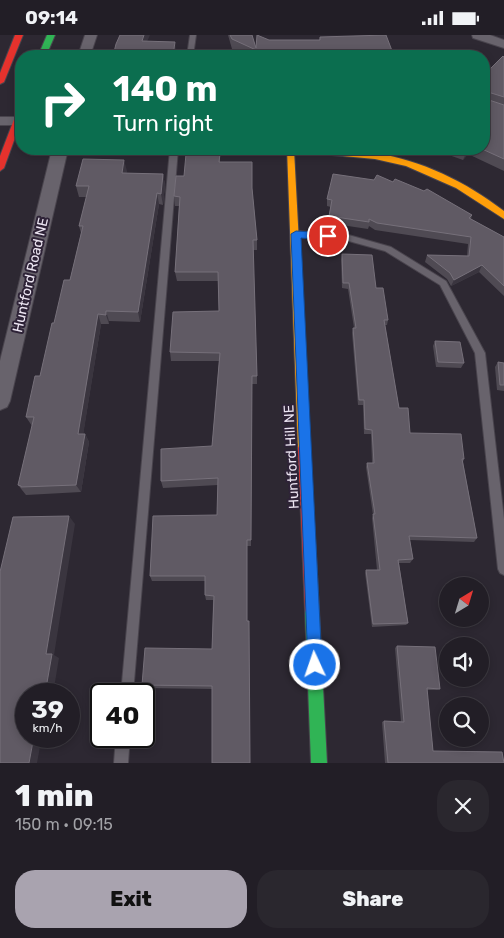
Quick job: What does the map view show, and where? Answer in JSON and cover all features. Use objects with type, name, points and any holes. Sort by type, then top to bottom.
[{"type":"street","points":[[0,81],[18,35]]},
{"type":"street","points":[[45,50],[51,35]]},
{"type":"street","points":[[86,50],[91,35]]},
{"type":"street","points":[[478,35],[504,44]]},
{"type":"street","points":[[0,121],[15,117]]},
{"type":"street","points":[[0,168],[15,127]]},
{"type":"street","name":"Huntford Road NE","points":[[0,401],[59,155]]},
{"type":"street","name":"Huntford Hill NE","points":[[290,155],[296,234],[319,763]]},
{"type":"street","points":[[362,155],[376,156],[424,169],[481,198],[504,216]]},
{"type":"lane","points":[[191,50],[193,35]]},
{"type":"lane","points":[[128,683],[173,155]]},
{"type":"lane","points":[[296,234],[345,237],[388,249],[443,283],[480,353],[504,569]]},
{"type":"lane","points":[[121,763],[122,748]]},
{"type":"building","points":[[120,35],[144,35],[142,41],[175,42],[174,50],[114,50]]},
{"type":"building","points":[[230,35],[252,35],[256,48],[257,35],[269,40],[320,40],[320,37],[386,35],[392,50],[256,50],[232,39]]},
{"type":"building","points":[[504,57],[504,97],[490,93],[490,69]]},
{"type":"building","points":[[490,100],[504,105],[504,159],[490,153]]},
{"type":"building","points":[[186,155],[220,155],[219,162],[252,162],[252,188],[257,240],[253,240],[257,376],[252,376],[251,540],[247,540],[250,763],[212,763],[212,686],[155,685],[155,683],[142,683],[145,648],[212,649],[214,596],[205,595],[205,576],[150,576],[153,516],[217,515],[218,478],[161,481],[161,449],[212,446],[220,353],[170,352],[173,312],[219,311],[218,272],[175,272],[180,197],[174,196],[176,176],[184,176]]},
{"type":"building","points":[[83,159],[124,160],[122,173],[163,174],[161,194],[157,193],[138,312],[106,311],[106,315],[98,314],[78,434],[85,434],[76,485],[21,487],[18,485],[34,417],[26,417],[35,376],[40,376],[64,280],[70,280],[83,226],[79,226],[89,186],[76,186]]},
{"type":"building","points":[[333,174],[374,180],[377,175],[393,182],[395,179],[424,191],[427,189],[472,215],[469,218],[504,237],[504,286],[482,265],[454,280],[450,273],[427,255],[469,256],[471,237],[377,223],[369,219],[369,222],[329,216],[332,200],[327,199]]},
{"type":"building","points":[[342,254],[372,255],[376,288],[383,288],[388,320],[384,320],[399,408],[408,408],[410,433],[461,434],[464,459],[462,459],[477,538],[409,536],[413,559],[398,560],[408,623],[373,624],[366,570],[380,570],[373,514],[375,514],[367,463],[374,463],[372,430],[365,429],[364,400],[359,400],[353,328],[356,328],[349,283],[343,283]]},
{"type":"building","points":[[435,341],[460,342],[464,363],[438,362]]},
{"type":"building","points":[[498,362],[504,363],[504,385],[500,385]]},
{"type":"building","points":[[69,516],[46,654],[52,654],[47,683],[15,683],[15,748],[32,748],[29,763],[0,763],[0,572],[13,517]]},
{"type":"building","points":[[397,646],[435,647],[440,689],[427,688],[433,751],[502,752],[504,763],[388,763],[384,721],[404,722]]},
{"type":"traffic: fast","points":[[45,50],[51,35]]},
{"type":"traffic: fast","points":[[312,610],[319,763]]},
{"type":"traffic: slow","points":[[290,155],[304,448]]},
{"type":"traffic: slow","points":[[362,155],[392,159],[427,170],[475,195],[504,216]]},
{"type":"traffic: jam","points":[[0,82],[19,35]]},
{"type":"traffic: jam","points":[[0,168],[15,127]]},
{"type":"traffic: jam","points":[[304,448],[312,610]]},
{"type":"route","points":[[315,665],[296,234],[328,236]]}]
